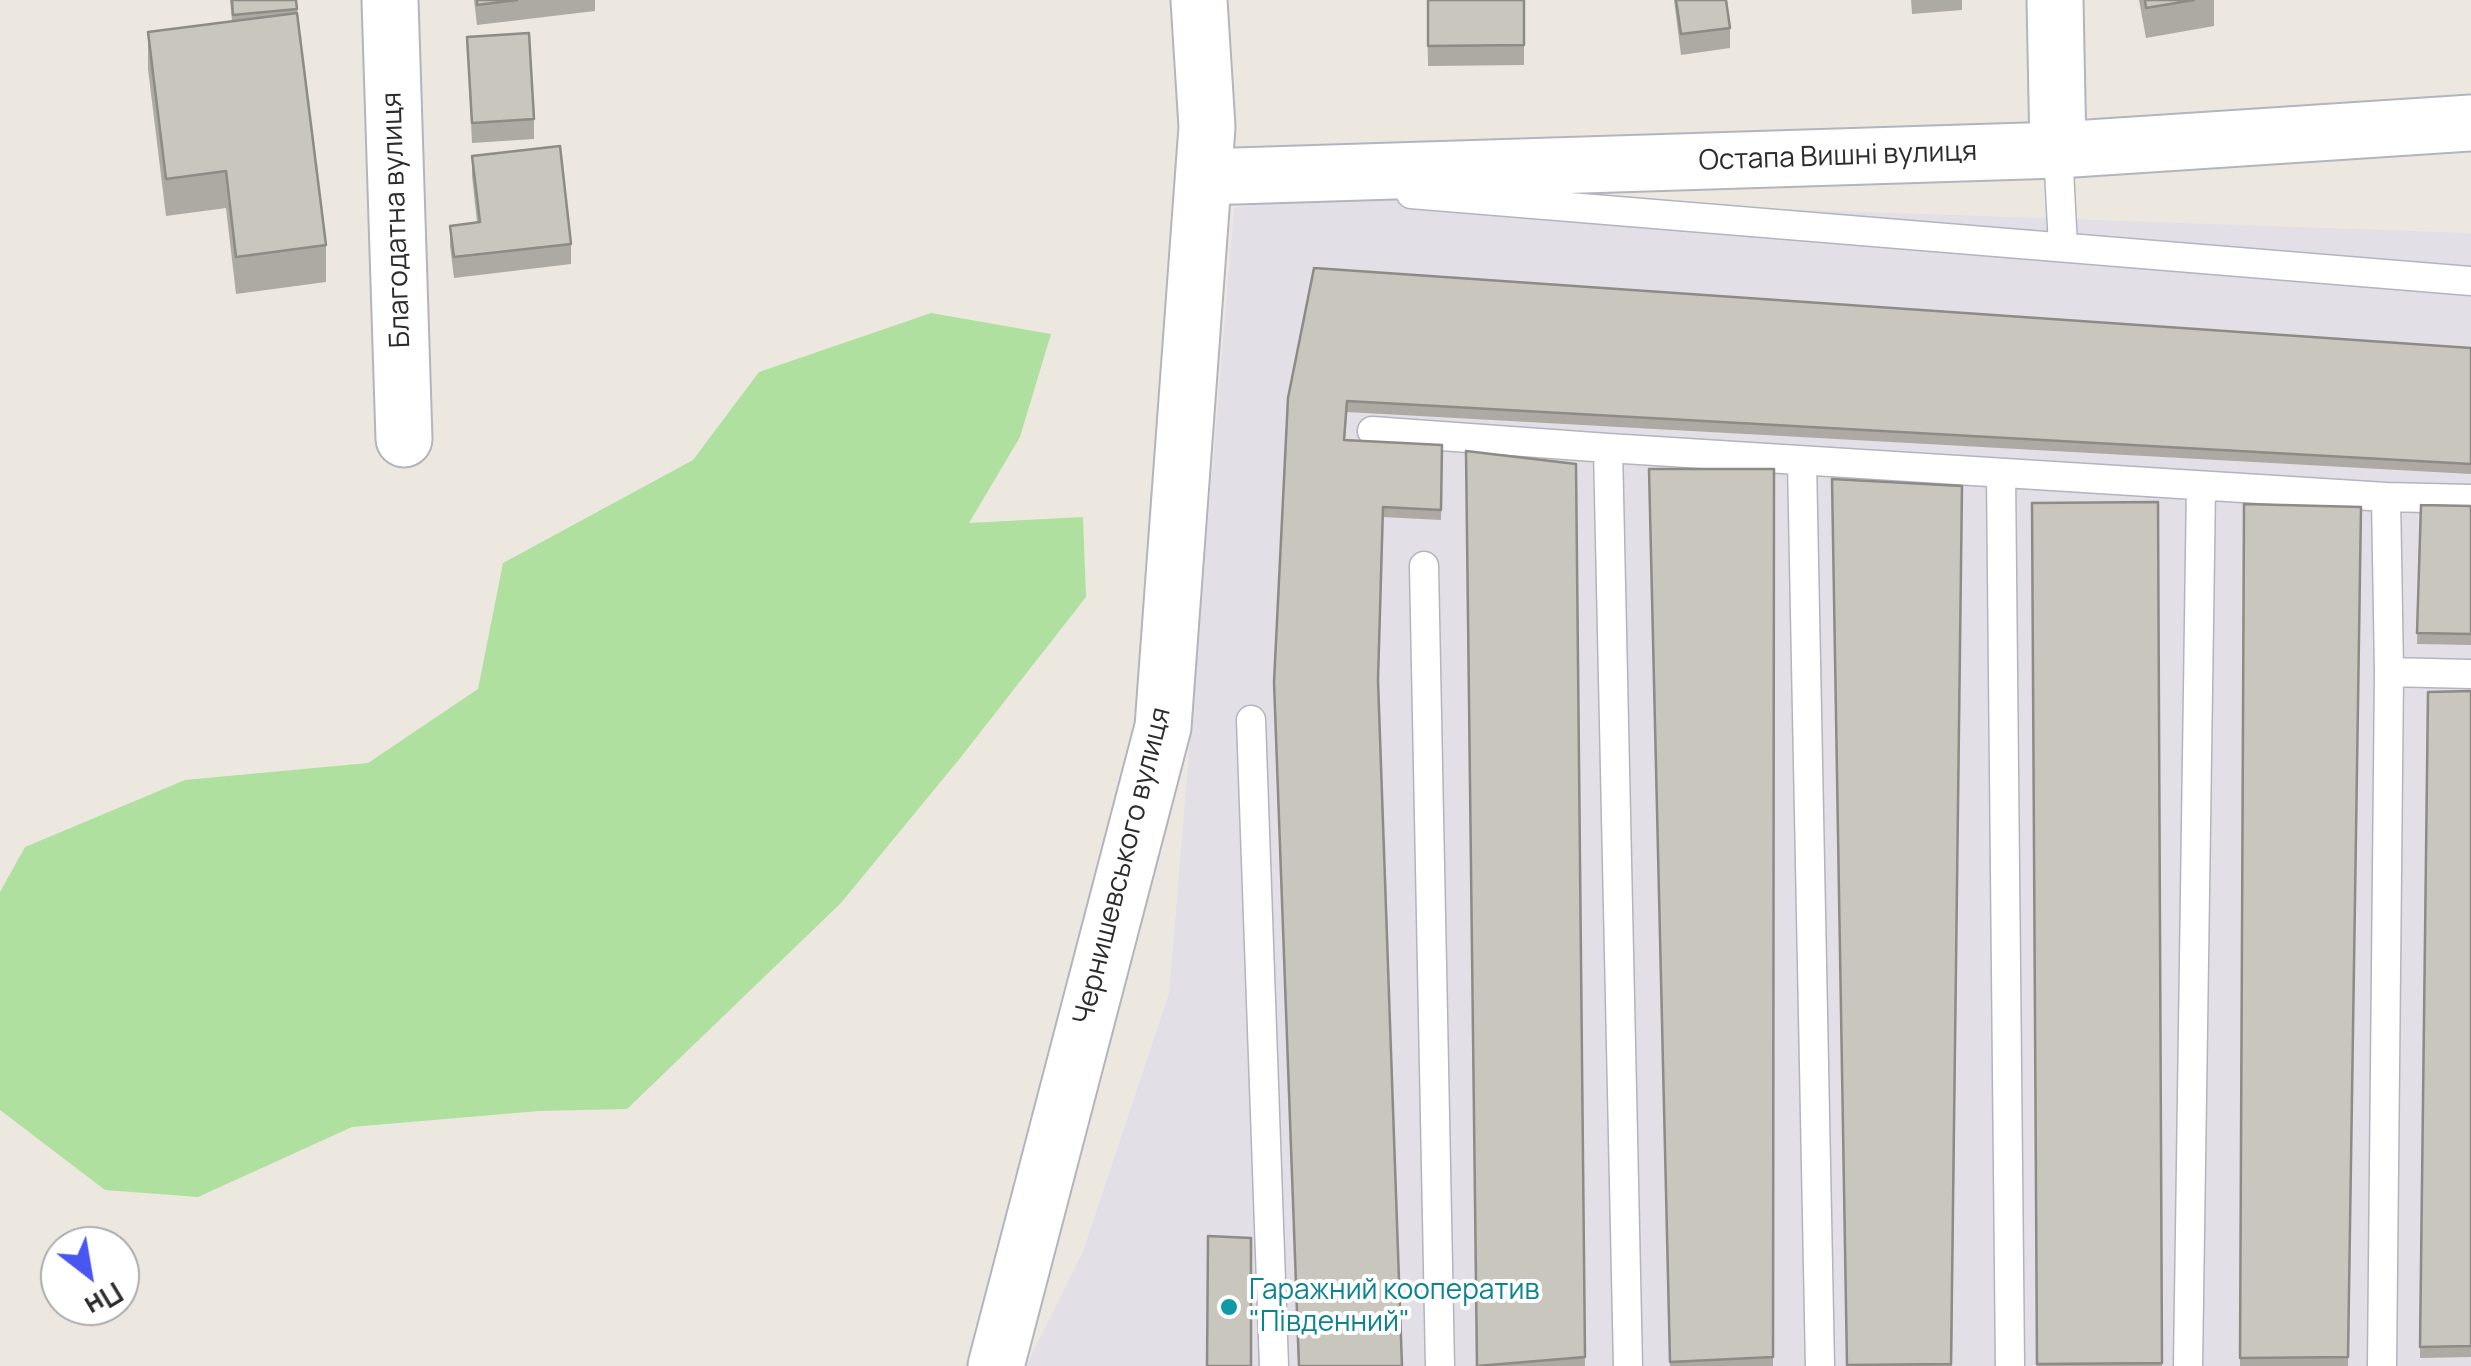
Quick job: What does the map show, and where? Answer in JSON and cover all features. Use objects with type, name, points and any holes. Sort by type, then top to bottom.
[{"type":"street","name":"Благодатна вулиця","points":[[390,0],[404,439]]},
{"type":"street","name":"Чернишевського вулиця","points":[[996,1366],[1162,727],[1207,126],[1200,0]]},
{"type":"street","points":[[2055,0],[2058,150]]},
{"type":"street","name":"Остапа Вишні вулиця","points":[[1204,177],[2058,150],[2471,123]]},
{"type":"lane","points":[[2058,150],[2063,248]]},
{"type":"lane","points":[[1204,177],[2471,281]]},
{"type":"lane","points":[[1372,431],[2201,486],[2471,499]]},
{"type":"lane","points":[[1608,448],[1628,1366]]},
{"type":"lane","points":[[1802,461],[1820,1366]]},
{"type":"lane","points":[[2000,473],[2010,1366]]},
{"type":"lane","points":[[2188,1366],[2201,486]]},
{"type":"lane","points":[[2382,1366],[2389,672],[2386,497]]},
{"type":"lane","points":[[1424,566],[1440,1366]]},
{"type":"lane","points":[[2389,672],[2471,674]]},
{"type":"lane","points":[[1250,720],[1274,1366]]},
{"type":"shaded area","points":[[1320,193],[2471,233],[2471,1366],[1026,1366],[1084,1249],[1169,994],[1234,208]]},
{"type":"green space","points":[[931,313],[1051,334],[1020,437],[969,523],[1083,517],[1086,597],[841,903],[627,1109],[539,1111],[352,1127],[198,1197],[105,1190],[0,1110],[0,892],[25,847],[185,780],[368,763],[478,689],[503,563],[693,460],[759,372]]},
{"type":"building","points":[[232,0],[296,0],[297,9],[233,15]]},
{"type":"building","points":[[477,0],[517,0],[477,5]]},
{"type":"building","points":[[1428,0],[1524,0],[1524,45],[1428,46]]},
{"type":"building","points":[[1676,0],[1726,0],[1730,28],[1681,34]]},
{"type":"building","points":[[2145,0],[2194,0],[2146,8]]},
{"type":"building","points":[[297,13],[326,245],[236,257],[226,171],[166,179],[148,32]]},
{"type":"building","points":[[529,33],[534,119],[472,123],[467,37]]},
{"type":"building","points":[[560,146],[571,244],[454,257],[450,226],[480,222],[472,156]]},
{"type":"building","points":[[1314,268],[2471,348],[2471,464],[1347,401],[1344,440],[1442,445],[1441,510],[1383,507],[1378,680],[1402,1366],[1299,1366],[1274,682],[1288,398]]},
{"type":"building","points":[[1466,451],[1576,464],[1585,1357],[1477,1366]]},
{"type":"building","points":[[1649,469],[1774,469],[1773,1357],[1670,1362]]},
{"type":"building","points":[[1832,479],[1962,486],[1951,1364],[1847,1365]]},
{"type":"building","points":[[2158,502],[2162,1363],[2037,1364],[2032,503]]},
{"type":"building","points":[[2244,504],[2361,507],[2348,1357],[2240,1358]]},
{"type":"building","points":[[2421,505],[2471,506],[2471,634],[2417,633]]},
{"type":"building","points":[[2471,691],[2471,1346],[2420,1347],[2428,692]]},
{"type":"building","name":"Гаражний кооператив \"Південний\"","points":[[1208,1236],[1251,1238],[1251,1366],[1207,1366]]},
{"type":"place","name":"Гаражний кооператив \"Південний\"","points":[[1229,1307]]}]
